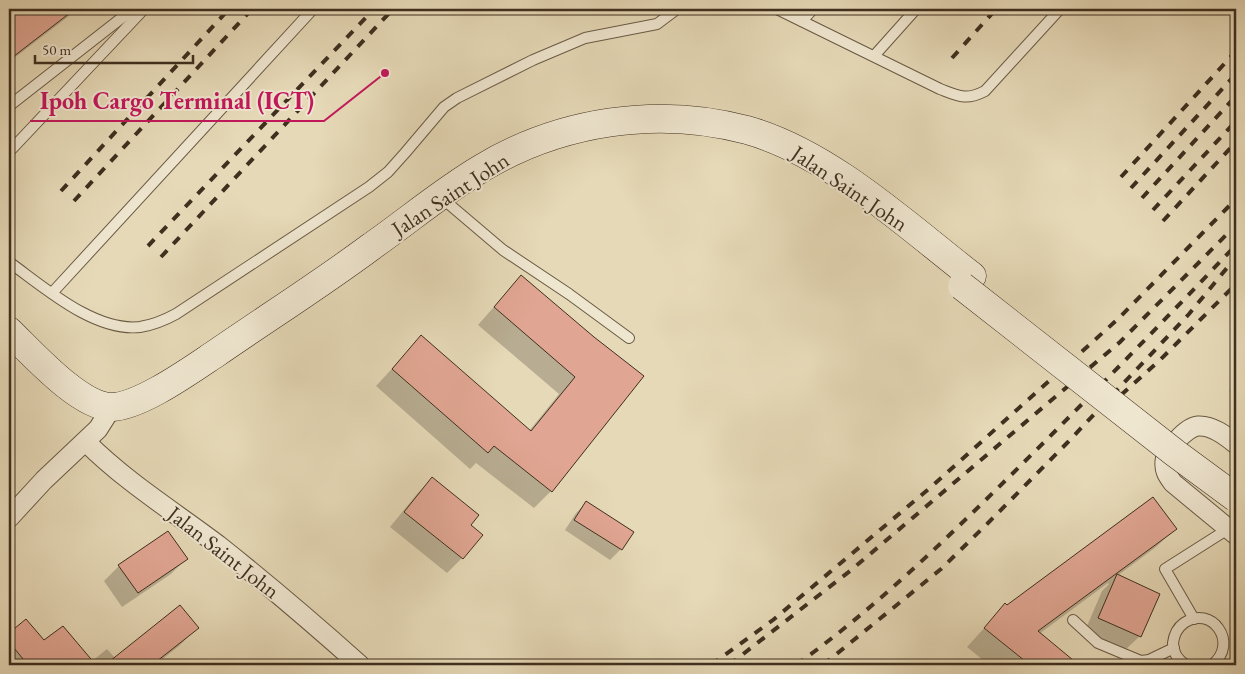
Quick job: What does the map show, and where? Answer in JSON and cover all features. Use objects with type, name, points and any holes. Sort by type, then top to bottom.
[{"type":"street","name":"Jalan Saint John","points":[[109,413],[177,380],[371,247],[442,194],[484,167],[540,140],[577,129],[645,118],[682,120],[713,123],[748,130],[787,144],[848,181],[967,281],[1236,498]]},
{"type":"street","name":"Jalan Saint John","points":[[9,349],[52,390],[83,412],[109,413],[122,417],[138,411],[181,388],[322,298],[450,205],[489,178],[517,162],[553,148],[612,134],[646,131],[682,131],[711,134],[745,142],[781,156],[814,173],[843,192],[967,281],[1236,484]]},
{"type":"street","points":[[9,331],[76,392],[100,405],[109,413],[86,442],[44,480],[9,518]]},
{"type":"street","points":[[1232,532],[1173,483],[1166,474],[1164,464],[1165,456],[1184,432],[1191,428],[1199,426],[1212,428],[1226,435],[1236,444]]},
{"type":"street","name":"Jalan Saint John","points":[[86,442],[130,482],[217,544],[268,585],[360,665]]},
{"type":"lane","points":[[9,106],[133,9]]},
{"type":"lane","points":[[9,152],[144,9]]},
{"type":"lane","points":[[52,293],[313,9]]},
{"type":"lane","points":[[9,262],[52,293],[91,317],[108,324],[140,327],[159,322],[176,314],[369,187],[400,159],[444,107],[457,98],[533,60],[585,38],[658,24],[677,9]]},
{"type":"lane","points":[[777,9],[940,89],[958,96],[974,97],[985,91],[1060,9]]},
{"type":"lane","points":[[802,21],[813,9]]},
{"type":"lane","points":[[874,56],[916,9]]},
{"type":"lane","points":[[450,205],[503,250],[569,294],[629,338]]},
{"type":"lane","points":[[1194,618],[1165,569],[1232,532]]},
{"type":"lane","points":[[1186,665],[1176,655],[1173,640],[1180,626],[1194,618],[1210,621],[1216,626],[1224,639],[1221,655],[1212,665]]},
{"type":"lane","points":[[1073,620],[1098,643],[1141,663],[1174,648]]},
{"type":"building","points":[[9,9],[75,9],[9,60]]},
{"type":"building","points":[[521,275],[594,337],[644,376],[552,492],[494,446],[488,453],[392,369],[421,335],[531,431],[575,377],[494,307]]},
{"type":"building","points":[[432,477],[479,515],[471,525],[483,535],[463,559],[404,512]]},
{"type":"building","points":[[1153,497],[1177,529],[1038,631],[1079,665],[1030,665],[984,628],[1005,603],[1007,605]]},
{"type":"building","points":[[586,501],[634,532],[622,550],[574,520]]},
{"type":"building","points":[[168,531],[188,559],[138,593],[118,565]]},
{"type":"building","points":[[1117,574],[1160,594],[1141,637],[1098,618]]},
{"type":"building","points":[[180,605],[199,628],[152,665],[105,665]]},
{"type":"building","points":[[26,619],[44,640],[63,626],[96,665],[28,665],[9,642],[9,633]]},
{"type":"railway","points":[[61,191],[229,9]]},
{"type":"railway","points":[[74,201],[252,9]]},
{"type":"railway","points":[[148,246],[374,9]]},
{"type":"railway","points":[[161,257],[393,9]]},
{"type":"railway","points":[[952,58],[996,9]]},
{"type":"railway","points":[[1121,177],[1236,51]]},
{"type":"railway","points":[[1131,188],[1236,74]]},
{"type":"railway","points":[[1142,198],[1236,96]]},
{"type":"railway","points":[[1153,210],[1236,121]]},
{"type":"railway","points":[[1163,221],[1236,142]]},
{"type":"railway","points":[[711,665],[773,620],[931,487],[1118,319],[1236,199]]},
{"type":"railway","points":[[729,665],[850,571],[1120,342],[1236,225]]},
{"type":"railway","points":[[796,665],[852,622],[906,576],[958,527],[1095,391],[1236,245]]},
{"type":"railway","points":[[823,665],[941,569],[988,523],[1189,314],[1236,257]]},
{"type":"railway","points":[[1121,395],[1161,359],[1236,284]]},
{"type":"place","name":"Ipoh Cargo Terminal (ICT)","points":[[385,73]]}]
